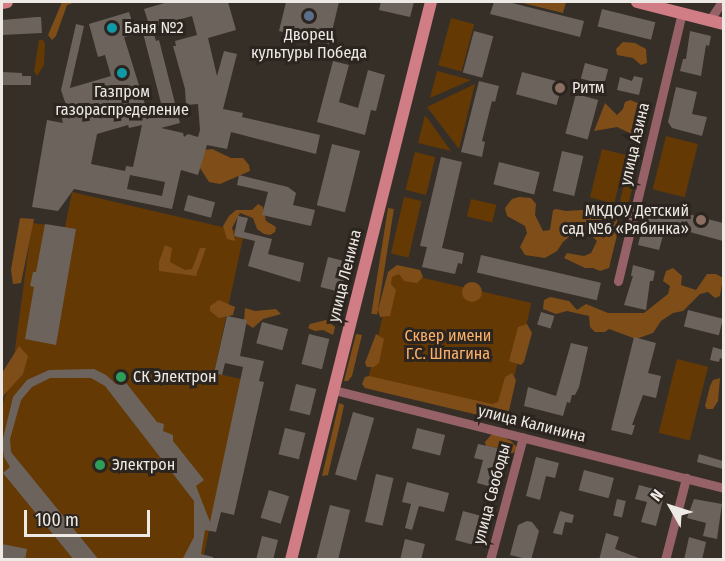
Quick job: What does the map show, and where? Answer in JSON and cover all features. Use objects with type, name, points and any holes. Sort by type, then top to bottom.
[{"type":"street","points":[[2,3],[7,2]]},
{"type":"street","name":"улица Ленина","points":[[291,560],[431,2]]},
{"type":"street","points":[[637,2],[723,24]]},
{"type":"street","points":[[709,21],[722,2]]},
{"type":"street","name":"улица Азина","points":[[618,281],[682,14]]},
{"type":"street","name":"улица Калинина","points":[[334,390],[723,488]]},
{"type":"street","name":"улица Свободы","points":[[490,560],[523,437]]},
{"type":"street","points":[[665,560],[687,478]]},
{"type":"green space","points":[[451,18],[474,24],[462,72],[438,65]]},
{"type":"green space","points":[[39,40],[43,40],[45,44],[44,65],[37,76],[34,71]]},
{"type":"green space","points":[[437,71],[471,80],[430,98]]},
{"type":"green space","points":[[475,84],[459,149],[427,107]]},
{"type":"green space","points":[[425,115],[451,151],[418,143]]},
{"type":"green space","points":[[666,136],[698,144],[685,197],[653,189]]},
{"type":"green space","points":[[602,149],[626,155],[614,204],[590,198]]},
{"type":"green space","points":[[415,152],[435,157],[426,195],[406,190]]},
{"type":"green space","points":[[629,162],[638,164],[626,214],[618,212]]},
{"type":"green space","name":"СК Электрон","points":[[72,192],[235,230],[234,236],[243,238],[214,373],[241,379],[203,559],[2,560],[2,406],[11,379],[32,223],[65,227]]},
{"type":"green space","points":[[404,197],[422,201],[408,258],[391,254]]},
{"type":"green space","points":[[471,199],[496,205],[492,222],[467,217]]},
{"type":"green space","name":"Сквер имени Г.С. Шпагина","points":[[393,271],[531,303],[505,417],[367,385]]},
{"type":"green space","points":[[677,359],[708,367],[690,440],[659,433]]},
{"type":"shaded area","points":[[62,2],[76,2],[67,5],[56,36],[52,40],[48,35]]},
{"type":"shaded area","points":[[519,2],[566,2],[563,13]]},
{"type":"shaded area","points":[[623,42],[635,43],[646,49],[647,63],[641,65],[633,58],[617,55],[616,49]]},
{"type":"shaded area","points":[[630,100],[643,105],[649,114],[646,123],[636,124],[641,135],[636,136],[617,127],[594,131],[605,103],[617,115],[623,109],[625,102]]},
{"type":"shaded area","points":[[212,149],[231,158],[243,158],[249,165],[250,171],[220,184],[209,182],[200,168],[203,150]]},
{"type":"shaded area","points":[[531,198],[536,204],[535,215],[543,231],[550,230],[553,210],[556,209],[582,210],[615,216],[619,227],[609,268],[600,271],[585,268],[564,258],[567,253],[584,256],[591,253],[597,241],[588,232],[581,231],[571,235],[557,251],[545,258],[525,255],[520,247],[527,233],[525,226],[507,216],[505,208],[512,199]]},
{"type":"shaded area","points":[[258,204],[263,207],[266,221],[276,227],[275,232],[270,235],[264,234],[257,229],[253,218],[240,213],[232,228],[235,241],[227,239],[223,226],[229,216],[236,210],[252,210]]},
{"type":"shaded area","points":[[388,208],[394,209],[377,315],[371,314]]},
{"type":"shaded area","points":[[20,218],[34,219],[21,283],[13,284],[11,270]]},
{"type":"shaded area","points":[[165,245],[172,248],[170,262],[185,270],[192,269],[200,248],[206,248],[196,276],[159,271],[159,262]]},
{"type":"shaded area","points":[[397,265],[420,270],[423,277],[417,283],[404,281],[399,274],[392,277],[391,284],[396,290],[390,316],[380,317],[378,310],[388,272]]},
{"type":"shaded area","points":[[673,268],[682,276],[681,285],[696,290],[707,274],[716,274],[723,278],[720,296],[715,298],[708,292],[700,294],[683,311],[673,313],[661,321],[653,333],[636,339],[609,329],[605,332],[595,332],[590,327],[589,316],[567,311],[556,314],[543,309],[544,300],[550,297],[569,301],[577,310],[586,304],[608,313],[644,313],[668,294],[670,286],[663,281],[666,271]]},
{"type":"shaded area","points":[[472,282],[479,285],[482,292],[479,299],[472,302],[465,299],[462,292],[465,285]]},
{"type":"shaded area","points":[[219,300],[235,307],[233,315],[219,318],[210,311],[210,306]]},
{"type":"shaded area","points":[[245,308],[255,311],[276,309],[281,314],[263,319],[253,328],[244,322]]},
{"type":"shaded area","points":[[326,320],[335,327],[333,335],[323,330],[315,331],[308,328],[310,324]]},
{"type":"shaded area","points":[[527,324],[532,333],[524,362],[521,365],[509,361],[518,327]]},
{"type":"shaded area","points":[[356,334],[362,335],[352,376],[348,381],[344,381]]},
{"type":"shaded area","points":[[376,334],[384,339],[379,363],[374,367],[367,367],[365,363]]},
{"type":"shaded area","points":[[19,346],[28,356],[23,374],[4,395],[2,402],[2,373]]},
{"type":"shaded area","points":[[512,373],[516,380],[508,415],[499,420],[365,388],[362,384],[365,377],[369,376],[492,404],[498,402],[505,377]]},
{"type":"shaded area","points":[[720,378],[718,401],[713,409],[707,409],[705,406],[710,386],[713,380]]},
{"type":"shaded area","points":[[339,403],[344,405],[340,424],[328,475],[322,476]]},
{"type":"shaded area","points":[[491,435],[499,435],[511,441],[517,447],[516,452],[508,454],[504,449],[486,446],[485,442]]},
{"type":"building","points":[[168,2],[228,2],[236,30],[208,38],[217,76],[224,51],[237,54],[223,109],[243,113],[242,117],[320,135],[316,154],[231,132],[227,149],[207,145],[198,175],[181,170],[172,209],[74,189],[58,211],[32,207],[47,120],[63,123],[61,115],[67,108],[61,90],[76,24],[84,26],[70,88],[111,76],[105,55],[98,57],[89,24],[129,12],[136,34],[124,37],[147,111],[162,107],[143,33],[154,34],[156,41],[159,40],[180,123],[161,128],[183,133],[184,137],[188,134],[198,137],[200,130],[198,104],[186,105],[185,89],[173,46],[176,46],[175,41],[197,35],[192,16],[150,28],[144,9]],"holes":[[[128,125],[129,128],[142,125],[133,167],[126,166],[125,171],[91,164],[97,134]],[[130,175],[165,182],[162,196],[127,189]]]},
{"type":"building","name":"Дворец культуры Победа","points":[[286,2],[339,2],[329,44],[279,31]]},
{"type":"building","name":"Дворец культуры Победа","points":[[381,2],[414,2],[410,17],[379,10]]},
{"type":"building","points":[[494,2],[508,2],[584,21],[580,37],[490,14]]},
{"type":"building","points":[[602,9],[655,22],[651,40],[598,26]]},
{"type":"building","points":[[41,17],[42,33],[2,35],[2,20]]},
{"type":"building","points":[[474,31],[493,36],[482,78],[463,73]]},
{"type":"building","points":[[690,31],[711,36],[709,46],[706,45],[701,76],[680,71],[683,59],[686,59]]},
{"type":"building","points":[[333,61],[349,65],[339,102],[358,108],[368,70],[385,75],[376,111],[371,110],[365,135],[317,122]]},
{"type":"building","points":[[585,63],[608,69],[604,85],[581,78]]},
{"type":"building","points":[[2,72],[31,76],[31,85],[2,85]]},
{"type":"building","points":[[522,72],[563,83],[557,105],[516,94]]},
{"type":"building","points":[[634,76],[643,78],[639,95],[617,90],[620,77],[632,81]]},
{"type":"building","points":[[479,81],[499,86],[495,102],[492,101],[482,141],[485,142],[482,157],[461,152]]},
{"type":"building","points":[[676,87],[697,92],[692,114],[707,117],[702,136],[672,128],[668,122]]},
{"type":"building","points":[[576,94],[598,100],[588,140],[565,134]]},
{"type":"building","points":[[332,144],[360,151],[345,212],[317,205]]},
{"type":"building","points":[[562,151],[583,156],[574,196],[553,191]]},
{"type":"building","points":[[441,157],[462,162],[442,248],[464,253],[462,264],[458,263],[455,274],[422,267],[427,247],[420,246]]},
{"type":"building","points":[[499,162],[540,172],[534,194],[493,184]]},
{"type":"building","points":[[239,175],[288,187],[296,193],[293,205],[315,210],[311,226],[262,215],[268,192],[237,185]]},
{"type":"building","points":[[188,195],[215,202],[211,218],[184,210]]},
{"type":"building","points":[[653,205],[723,223],[723,241],[675,228],[674,231],[665,228],[659,250],[638,245],[647,209]]},
{"type":"building","points":[[238,216],[248,218],[244,232],[272,239],[268,254],[304,263],[300,282],[248,266],[255,241],[234,236]]},
{"type":"building","points":[[45,224],[76,229],[56,345],[25,339],[34,287],[30,286],[33,272],[36,272]]},
{"type":"building","points":[[481,255],[601,283],[597,300],[477,273]]},
{"type":"building","points":[[328,257],[348,262],[341,292],[321,287]]},
{"type":"building","points":[[633,265],[655,271],[653,281],[650,281],[646,310],[624,305],[633,276],[631,276]]},
{"type":"building","points":[[688,310],[723,319],[719,335],[684,326]]},
{"type":"building","points":[[541,312],[554,316],[551,329],[537,324]]},
{"type":"building","points":[[227,316],[247,320],[240,356],[264,361],[259,381],[264,382],[234,515],[221,512],[216,532],[205,530],[201,554],[213,557],[213,560],[182,560],[194,537],[194,501],[105,386],[91,378],[50,378],[32,387],[21,400],[10,439],[11,452],[99,560],[74,560],[3,473],[10,467],[4,457],[2,443],[13,397],[27,380],[49,370],[94,369],[106,375],[116,384],[123,379],[157,422],[164,424],[163,431],[173,435],[173,441],[204,480],[196,486],[210,522],[243,367],[225,363],[222,375],[214,373]]},
{"type":"building","points":[[262,322],[288,329],[282,350],[256,343]]},
{"type":"building","points":[[309,334],[329,339],[322,369],[302,364]]},
{"type":"building","points":[[634,337],[656,343],[648,373],[661,376],[656,398],[643,395],[632,425],[635,425],[632,435],[611,430]]},
{"type":"building","points":[[571,343],[588,347],[579,387],[575,395],[572,395],[570,403],[567,402],[563,416],[524,406],[528,387],[556,396]]},
{"type":"building","points":[[713,347],[723,350],[723,359],[720,358],[719,362],[710,360]]},
{"type":"building","points":[[296,384],[316,389],[310,415],[289,410]]},
{"type":"building","points":[[353,412],[374,418],[356,481],[335,474]]},
{"type":"building","points":[[285,428],[305,433],[299,459],[278,454]]},
{"type":"building","points":[[417,428],[445,435],[440,455],[412,448]]},
{"type":"building","points":[[478,444],[502,449],[492,487],[477,483],[483,460],[474,458]]},
{"type":"building","points":[[699,454],[723,461],[723,469],[697,462]]},
{"type":"building","points":[[536,457],[559,463],[555,478],[546,476],[540,500],[526,496]]},
{"type":"building","points":[[584,470],[614,478],[609,498],[579,490]]},
{"type":"building","points":[[376,474],[394,478],[383,526],[365,522]]},
{"type":"building","points":[[407,482],[449,493],[444,512],[419,506],[412,530],[405,528],[411,504],[402,502]]},
{"type":"building","points":[[639,485],[665,492],[656,526],[641,522],[647,502],[635,499]]},
{"type":"building","points":[[269,490],[289,496],[281,524],[261,518]]},
{"type":"building","points":[[617,499],[626,501],[622,518],[613,516]]},
{"type":"building","points":[[694,499],[722,504],[717,539],[703,536],[706,523],[687,518]]},
{"type":"building","points":[[330,505],[350,510],[338,560],[316,560]]},
{"type":"building","points":[[463,511],[485,517],[477,546],[455,540]]},
{"type":"building","points":[[560,511],[574,515],[572,523],[565,522],[562,535],[553,533]]},
{"type":"building","points":[[527,521],[532,522],[539,531],[531,560],[510,555],[518,525]]},
{"type":"building","points":[[606,533],[619,537],[615,549],[644,560],[599,560]]},
{"type":"building","points":[[262,536],[278,540],[273,560],[256,560]]},
{"type":"building","points":[[689,537],[706,542],[702,560],[684,560]]},
{"type":"building","points":[[405,539],[425,544],[421,560],[400,560]]},
{"type":"building","points":[[2,544],[27,549],[25,560],[2,560]]},
{"type":"place","name":"Дворец культуры Победа","points":[[309,16]]},
{"type":"place","name":"Баня №2","points":[[112,28]]},
{"type":"place","name":"Газпром газораспределение","points":[[122,73]]},
{"type":"place","name":"Ритм","points":[[560,88]]},
{"type":"place","name":"МКДОУ Детский сад №6 «Рябинка»","points":[[701,220]]},
{"type":"place","name":"СК Электрон","points":[[121,377]]},
{"type":"place","name":"Электрон","points":[[100,465]]}]
